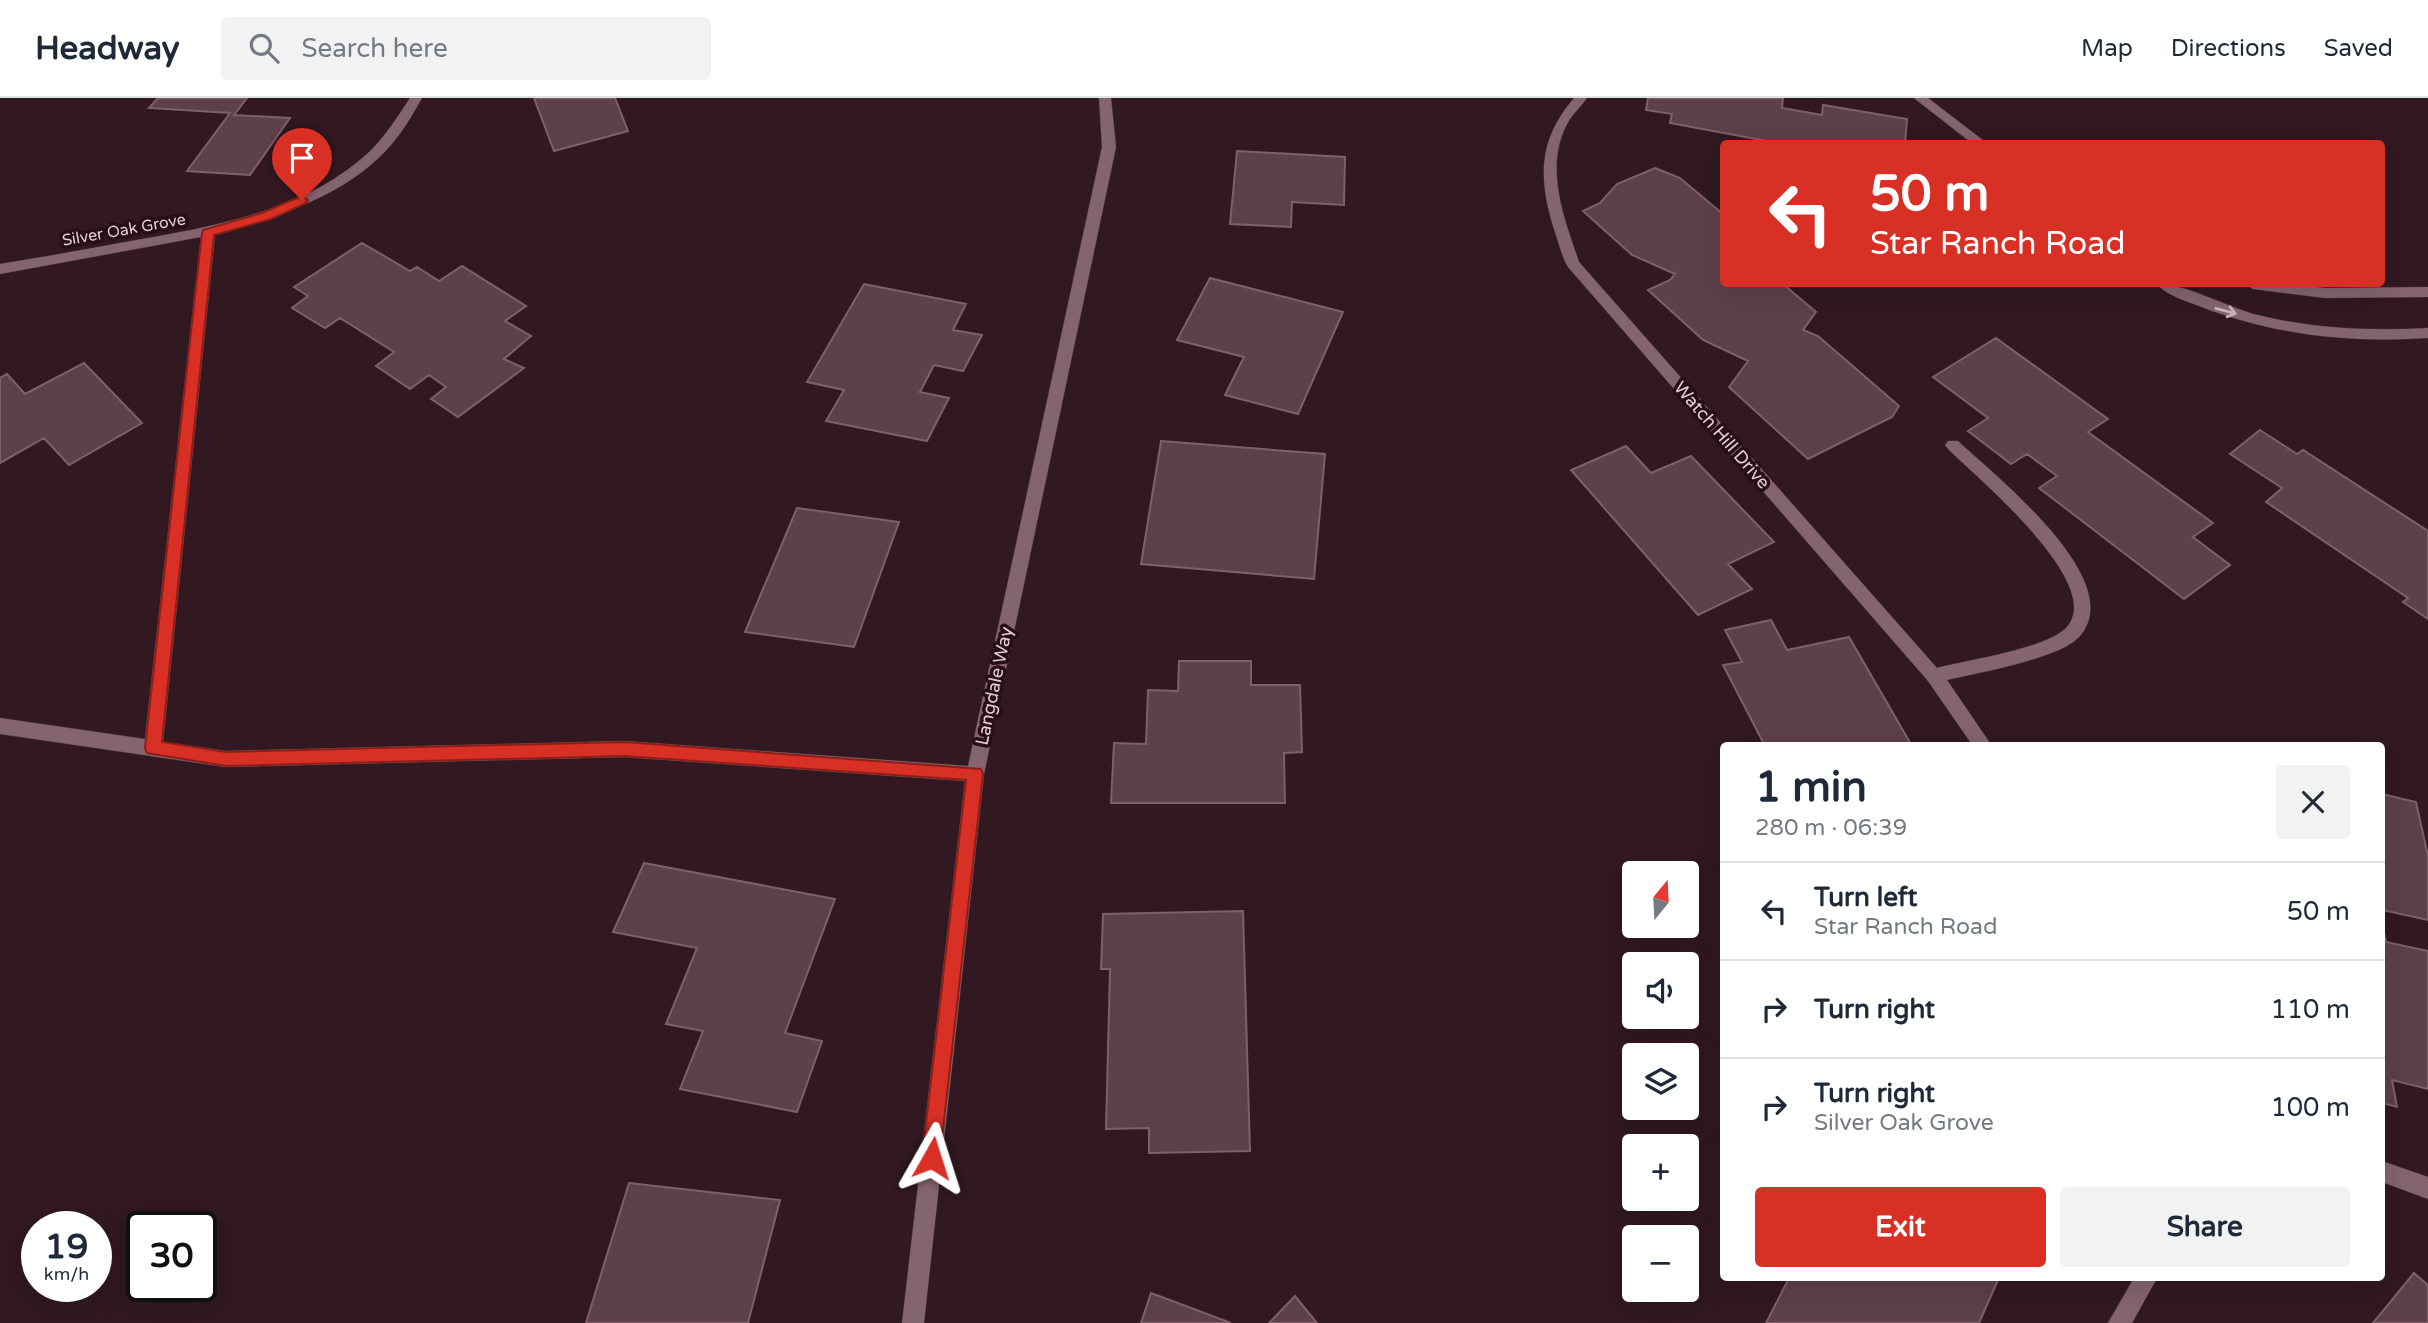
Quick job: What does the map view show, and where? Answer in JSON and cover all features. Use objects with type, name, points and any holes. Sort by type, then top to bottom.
[{"type":"street","name":"Silver Oak Grove","points":[[0,269],[208,233],[267,216],[319,193],[356,168],[386,143],[407,117],[416,98]]},
{"type":"street","name":"Langdale Way","points":[[913,1323],[975,774],[1109,147],[1105,98]]},
{"type":"street","name":"Watch Hill Drive","points":[[1581,98],[1564,114],[1549,158],[1552,205],[1573,264],[1934,676],[1980,742]]},
{"type":"street","points":[[1920,98],[1977,140]]},
{"type":"street","points":[[153,748],[208,233]]},
{"type":"street","points":[[2170,287],[2215,308],[2264,321],[2347,333],[2428,333]]},
{"type":"street","points":[[2277,287],[2325,293],[2428,292]]},
{"type":"street","points":[[1934,676],[2048,646],[2071,634],[2081,613],[2078,583],[2054,546],[1953,445]]},
{"type":"street","points":[[0,726],[226,759],[624,749],[975,774]]},
{"type":"street","points":[[2385,1172],[2428,1188]]},
{"type":"street","points":[[2119,1323],[2145,1281]]},
{"type":"building","points":[[158,98],[247,98],[234,115],[290,118],[250,175],[187,171],[230,113],[149,108]]},
{"type":"building","points":[[534,98],[615,98],[628,131],[554,151]]},
{"type":"building","points":[[1648,98],[1783,98],[1782,108],[1822,115],[1823,105],[1907,119],[1905,140],[1761,140],[1670,123],[1672,114],[1646,110]]},
{"type":"building","points":[[1237,151],[1345,157],[1344,205],[1292,202],[1291,227],[1230,224]]},
{"type":"building","points":[[1655,168],[1680,178],[1720,212],[1720,287],[1787,287],[1816,312],[1803,330],[1818,336],[1899,406],[1892,417],[1808,459],[1729,387],[1748,361],[1703,340],[1648,290],[1670,280],[1675,274],[1632,255],[1583,211],[1600,203],[1617,184]]},
{"type":"building","points":[[362,243],[410,271],[417,267],[439,281],[462,266],[526,306],[505,321],[531,336],[504,359],[524,368],[458,417],[431,399],[446,387],[429,375],[410,389],[376,366],[394,352],[340,318],[325,328],[292,308],[308,296],[294,287]]},
{"type":"building","points":[[1210,278],[1343,312],[1298,414],[1225,395],[1244,357],[1177,340]]},
{"type":"building","points":[[864,284],[966,304],[953,330],[982,335],[963,371],[934,365],[920,392],[949,398],[927,441],[826,421],[844,390],[807,382]]},
{"type":"building","points":[[1996,338],[2108,419],[2088,432],[2213,523],[2193,537],[2230,565],[2184,599],[2039,488],[2057,476],[2027,454],[2011,464],[1968,431],[1988,418],[1933,377]]},
{"type":"building","points":[[84,363],[142,423],[69,465],[44,438],[0,463],[0,378],[7,374],[25,394]]},
{"type":"building","points":[[2260,430],[2297,454],[2303,450],[2428,531],[2428,619],[2403,602],[2408,598],[2266,502],[2282,488],[2230,454]]},
{"type":"building","points":[[1161,441],[1325,454],[1314,579],[1141,564]]},
{"type":"building","points":[[1626,446],[1651,473],[1691,456],[1774,542],[1728,564],[1752,589],[1698,615],[1571,470]]},
{"type":"building","points":[[797,508],[899,522],[854,647],[745,632]]},
{"type":"building","points":[[1771,620],[1787,650],[1849,637],[1910,742],[1763,742],[1723,665],[1742,662],[1725,630]]},
{"type":"building","points":[[1179,661],[1251,661],[1251,685],[1300,685],[1302,752],[1284,753],[1285,803],[1111,803],[1114,743],[1146,744],[1148,690],[1178,691]]},
{"type":"building","points":[[2385,795],[2416,802],[2428,856],[2428,920],[2385,911]]},
{"type":"building","points":[[644,863],[835,899],[785,1033],[822,1041],[797,1112],[680,1089],[703,1031],[666,1024],[697,948],[613,932]]},
{"type":"building","points":[[1243,911],[1250,1151],[1149,1153],[1149,1128],[1106,1129],[1110,969],[1101,969],[1103,914]]},
{"type":"building","points":[[2385,937],[2386,942],[2428,951],[2428,1089],[2392,1080],[2397,1107],[2385,1104]]},
{"type":"building","points":[[629,1183],[780,1200],[748,1323],[586,1323]]},
{"type":"building","points":[[2414,1273],[2428,1285],[2428,1323],[2373,1323]]},
{"type":"building","points":[[1787,1281],[1998,1281],[1979,1323],[1766,1323]]},
{"type":"building","points":[[1151,1293],[1231,1323],[1141,1323]]},
{"type":"building","points":[[1295,1296],[1317,1323],[1269,1323]]},
{"type":"route","points":[[302,200],[267,216],[208,233],[153,748],[226,759],[624,749],[975,774],[932,1158]]}]
